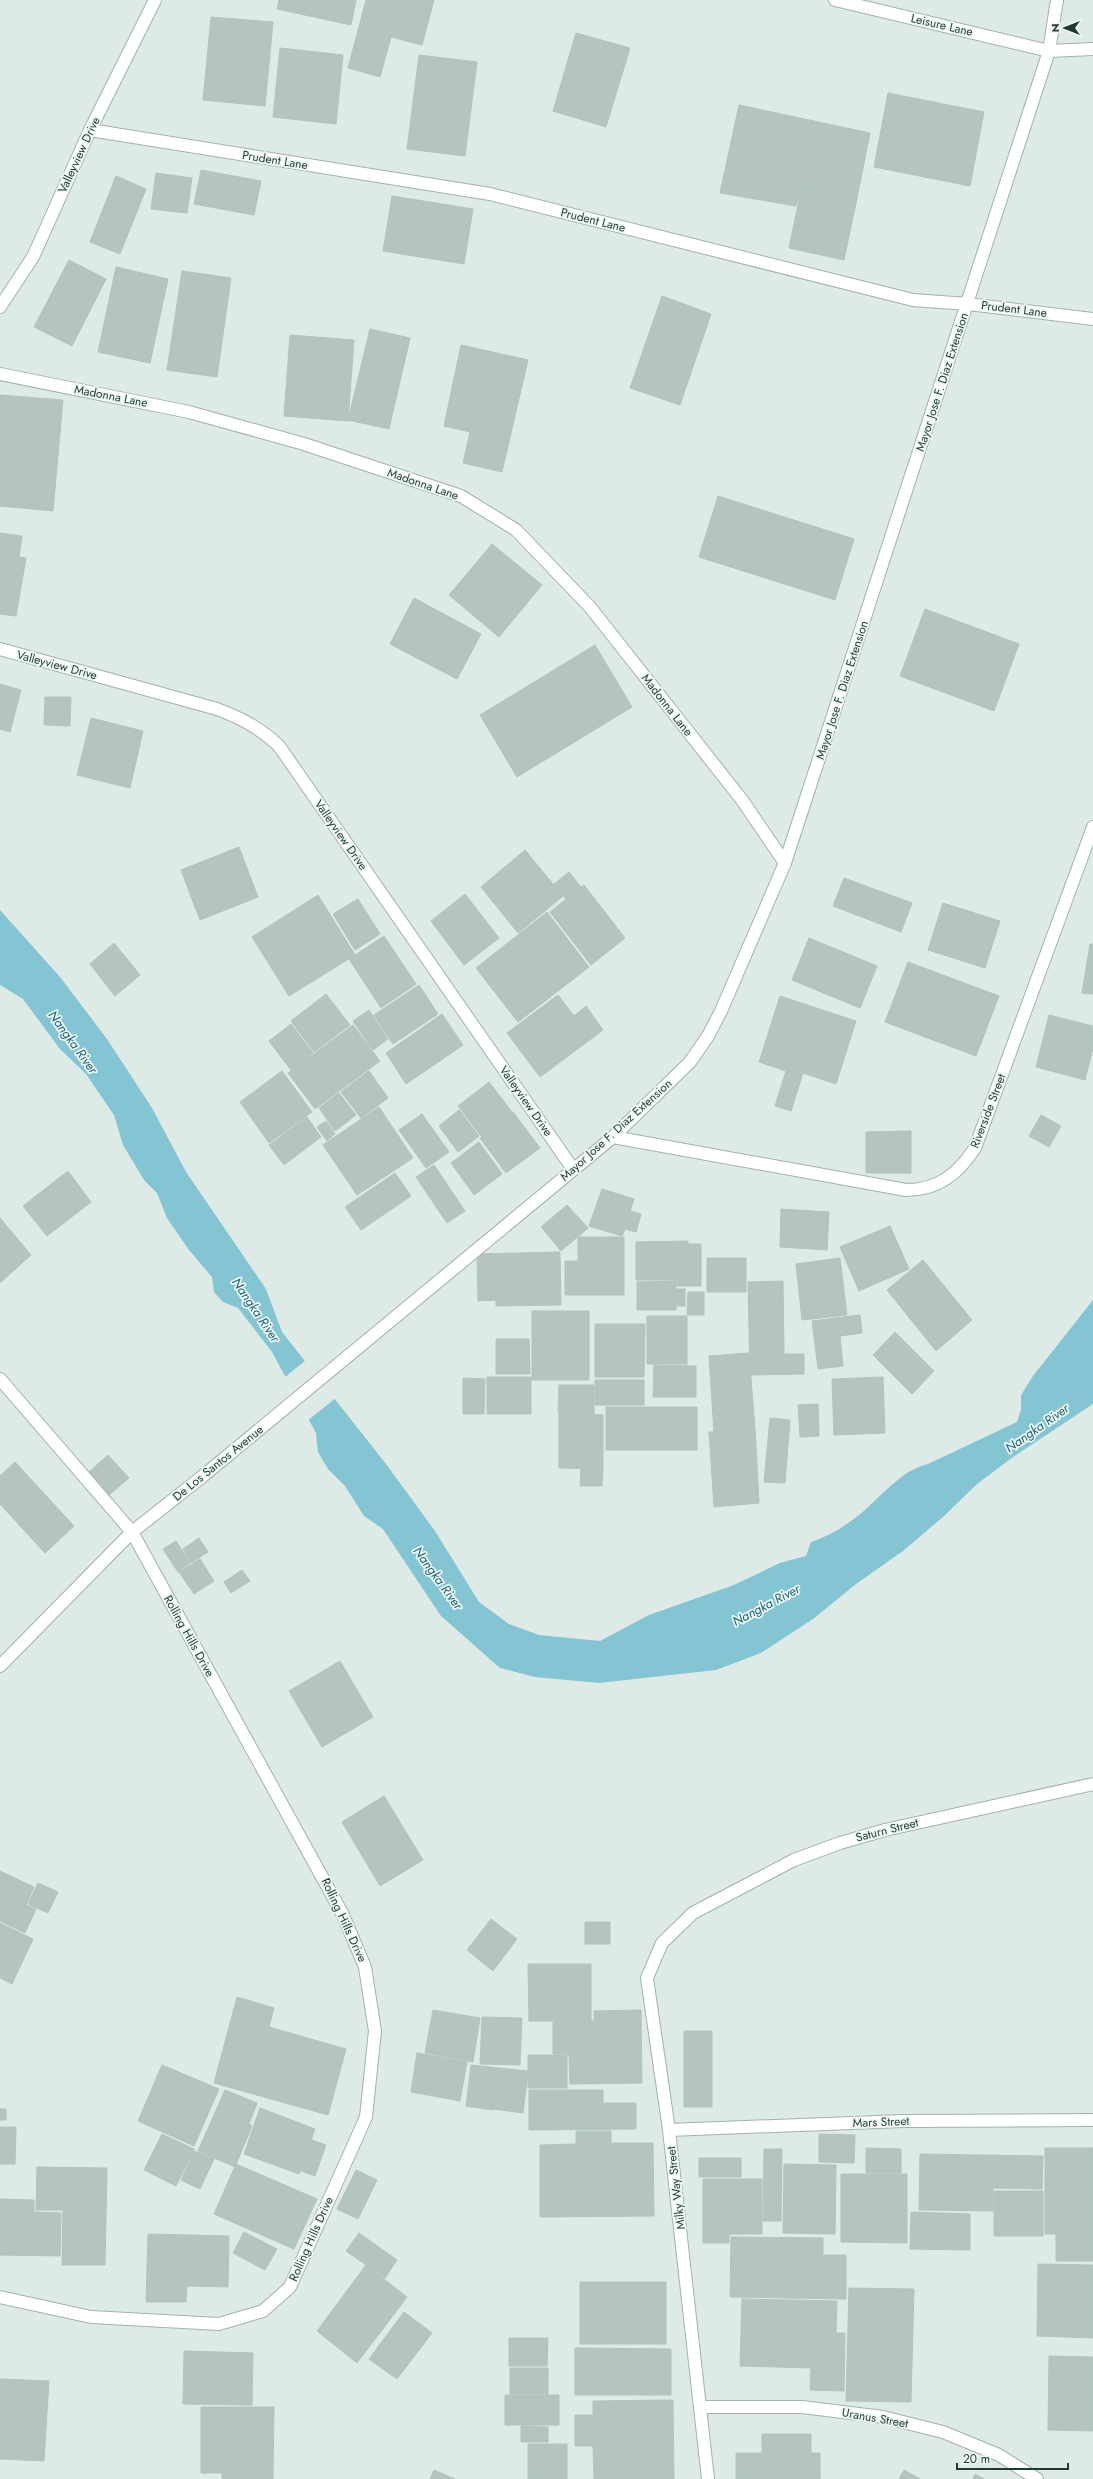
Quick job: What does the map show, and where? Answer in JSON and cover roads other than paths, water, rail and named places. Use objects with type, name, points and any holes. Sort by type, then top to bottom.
[{"type":"street","name":"Valleyview Drive","points":[[0,307],[33,256],[90,130],[155,0]]},
{"type":"street","name":"Leisure Lane","points":[[835,0],[1049,51],[1093,49]]},
{"type":"street","name":"Mayor Jose F. Diaz Extension","points":[[449,1273],[613,1137],[690,1062],[708,1036],[722,1011],[785,863],[1049,51],[1057,0]]},
{"type":"street","name":"Prudent Lane","points":[[90,130],[490,194],[913,300],[968,304],[1093,319]]},
{"type":"street","name":"Madonna Lane","points":[[0,374],[189,412],[304,444],[462,496],[516,530],[590,607],[742,800],[785,863]]},
{"type":"street","name":"Valleyview Drive","points":[[0,649],[217,709],[243,719],[262,731],[279,746],[573,1169]]},
{"type":"street","name":"Riverside Street","points":[[613,1137],[906,1190],[928,1188],[947,1179],[964,1164],[975,1148],[1093,827]]},
{"type":"street","name":"De Los Santos Avenue","points":[[0,1666],[132,1532],[203,1476],[449,1273]]},
{"type":"street","name":"Rolling Hills Drive","points":[[0,1379],[132,1532],[317,1864],[343,1915],[365,1966],[375,2031],[366,2117],[290,2287],[263,2311],[219,2324],[91,2317],[0,2298]]},
{"type":"street","name":"Saturn Street","points":[[693,1913],[794,1860],[840,1843],[885,1830],[1093,1784]]},
{"type":"street","name":"Milky Way Street","points":[[693,1913],[662,1943],[647,1978],[670,2130],[708,2479]]},
{"type":"street","name":"Mars Street","points":[[670,2130],[903,2121],[1093,2120]]},
{"type":"street","name":"Uranus Street","points":[[701,2407],[802,2407],[883,2417],[943,2432],[999,2456],[1037,2479]]},
{"type":"water","name":"Nangka River","points":[[0,910],[60,977],[107,1039],[152,1108],[186,1172],[266,1289],[282,1332],[386,1464],[435,1531],[479,1602],[509,1624],[539,1635],[600,1641],[649,1615],[734,1585],[780,1563],[806,1556],[811,1542],[836,1531],[848,1523],[867,1508],[891,1485],[909,1472],[1017,1422],[1021,1410],[1021,1395],[1033,1376],[1093,1300],[1093,1404],[1013,1457],[977,1484],[944,1516],[903,1551],[856,1584],[813,1619],[761,1653],[716,1670],[599,1683],[535,1677],[500,1668],[441,1616],[383,1529],[364,1516],[345,1486],[328,1469],[318,1452],[316,1433],[272,1352],[238,1308],[223,1302],[214,1292],[212,1277],[189,1250],[167,1218],[157,1193],[144,1180],[123,1145],[114,1115],[86,1074],[60,1049],[23,999],[0,985]]}]
